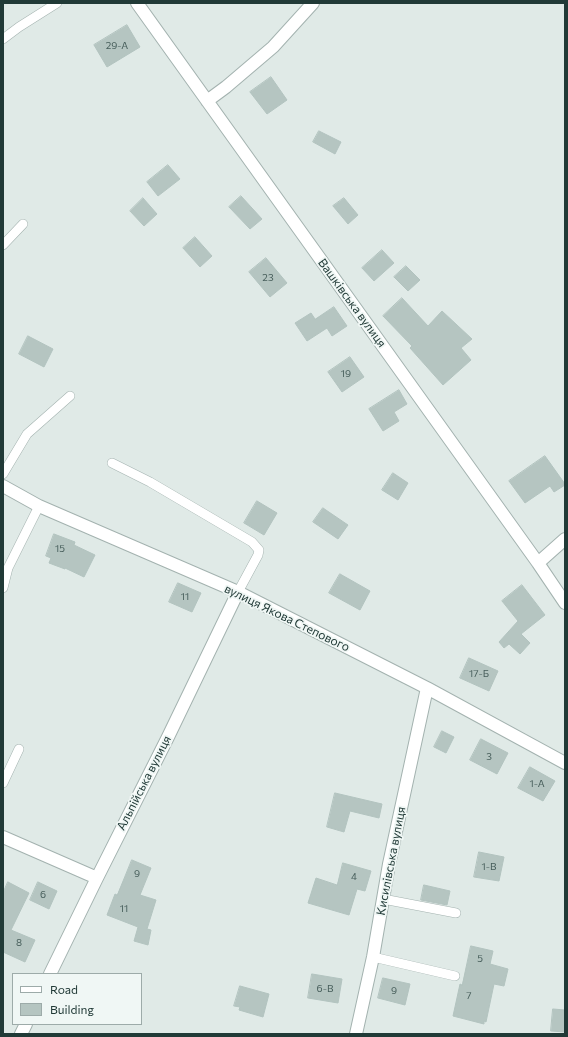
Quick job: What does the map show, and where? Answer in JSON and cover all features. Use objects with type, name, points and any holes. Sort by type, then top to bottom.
[{"type":"street","name":"Вашківська вулиця","points":[[137,3],[538,562],[565,603]]},
{"type":"street","points":[[207,101],[273,47],[313,3]]},
{"type":"street","name":"вулиця Якова Степового","points":[[3,486],[39,506],[238,592],[428,688],[565,763]]},
{"type":"street","points":[[538,562],[565,539]]},
{"type":"street","name":"Альпійська вулиця","points":[[50,973],[168,737],[238,592]]},
{"type":"street","name":"Кисилівська вулиця","points":[[356,1034],[373,957],[389,864],[428,688]]},
{"type":"street","points":[[3,837],[97,878]]},
{"type":"street","points":[[21,1034],[26,1025]]},
{"type":"lane","points":[[3,39],[57,3]]},
{"type":"lane","points":[[3,245],[23,224]]},
{"type":"lane","points":[[3,474],[27,434],[70,396]]},
{"type":"lane","points":[[112,464],[150,482],[252,542],[259,550],[258,555],[238,592]]},
{"type":"lane","points":[[3,588],[8,568],[39,506]]},
{"type":"lane","points":[[3,783],[19,749]]},
{"type":"lane","points":[[383,899],[456,913]]},
{"type":"lane","points":[[373,957],[455,976]]},
{"type":"building","points":[[127,25],[140,47],[107,67],[94,45]]},
{"type":"building","points":[[271,77],[287,100],[267,114],[250,92]]},
{"type":"building","points":[[319,131],[341,142],[335,154],[313,142]]},
{"type":"building","points":[[168,165],[180,179],[158,196],[147,182]]},
{"type":"building","points":[[241,196],[262,219],[250,229],[229,207]]},
{"type":"building","points":[[143,198],[157,214],[144,226],[130,211]]},
{"type":"building","points":[[344,198],[358,215],[348,224],[333,206]]},
{"type":"building","points":[[195,237],[212,256],[200,267],[183,248]]},
{"type":"building","points":[[382,250],[394,263],[374,281],[362,268]]},
{"type":"building","points":[[266,258],[287,283],[270,297],[249,272]]},
{"type":"building","points":[[406,266],[420,280],[408,291],[394,277]]},
{"type":"building","points":[[402,298],[428,326],[442,311],[472,339],[461,348],[471,360],[443,385],[410,348],[412,346],[383,316]]},
{"type":"building","points":[[334,307],[347,326],[332,336],[327,328],[307,341],[295,323],[311,313],[315,319]]},
{"type":"building","points":[[28,336],[53,349],[44,367],[19,354]]},
{"type":"building","points":[[350,357],[364,377],[342,392],[328,372]]},
{"type":"building","points":[[399,390],[407,404],[394,412],[399,421],[383,431],[369,409]]},
{"type":"building","points":[[545,456],[565,485],[554,492],[550,486],[525,503],[509,481]]},
{"type":"building","points":[[393,473],[408,483],[398,500],[382,490]]},
{"type":"building","points":[[257,501],[277,513],[264,535],[244,523]]},
{"type":"building","points":[[323,508],[348,525],[338,539],[313,522]]},
{"type":"building","points":[[54,534],[75,542],[74,545],[95,555],[84,577],[65,568],[49,563],[51,558],[46,556]]},
{"type":"building","points":[[340,574],[370,591],[360,610],[329,593]]},
{"type":"building","points":[[178,583],[201,593],[192,612],[169,602]]},
{"type":"building","points":[[522,585],[545,615],[521,634],[530,643],[520,654],[509,644],[504,648],[499,642],[518,621],[502,601]]},
{"type":"building","points":[[469,658],[498,671],[489,691],[460,678]]},
{"type":"building","points":[[442,731],[454,737],[446,753],[434,747]]},
{"type":"building","points":[[481,739],[508,753],[497,774],[470,760]]},
{"type":"building","points":[[530,767],[555,781],[543,801],[518,788]]},
{"type":"building","points":[[335,793],[382,804],[379,818],[350,811],[344,832],[327,827]]},
{"type":"building","points":[[479,852],[504,857],[499,881],[474,877]]},
{"type":"building","points":[[132,860],[151,868],[140,895],[156,900],[147,929],[151,930],[148,945],[134,941],[138,927],[107,915],[115,894],[117,895]]},
{"type":"building","points":[[343,863],[371,871],[365,891],[357,889],[349,915],[308,903],[316,878],[337,885]]},
{"type":"building","points":[[8,882],[29,893],[11,930],[35,940],[25,962],[3,952],[3,893]]},
{"type":"building","points":[[38,882],[57,891],[49,909],[30,900]]},
{"type":"building","points":[[424,885],[450,891],[447,905],[421,900]]},
{"type":"building","points":[[471,946],[493,951],[490,964],[508,969],[504,986],[494,984],[486,1022],[484,1021],[484,1024],[453,1016]]},
{"type":"building","points":[[312,974],[342,979],[338,1003],[308,998]]},
{"type":"building","points":[[383,978],[410,984],[405,1005],[378,998]]},
{"type":"building","points":[[240,986],[269,994],[263,1017],[239,1010],[240,1007],[234,1006]]},
{"type":"building","points":[[553,1009],[565,1010],[565,1032],[551,1031]]}]
